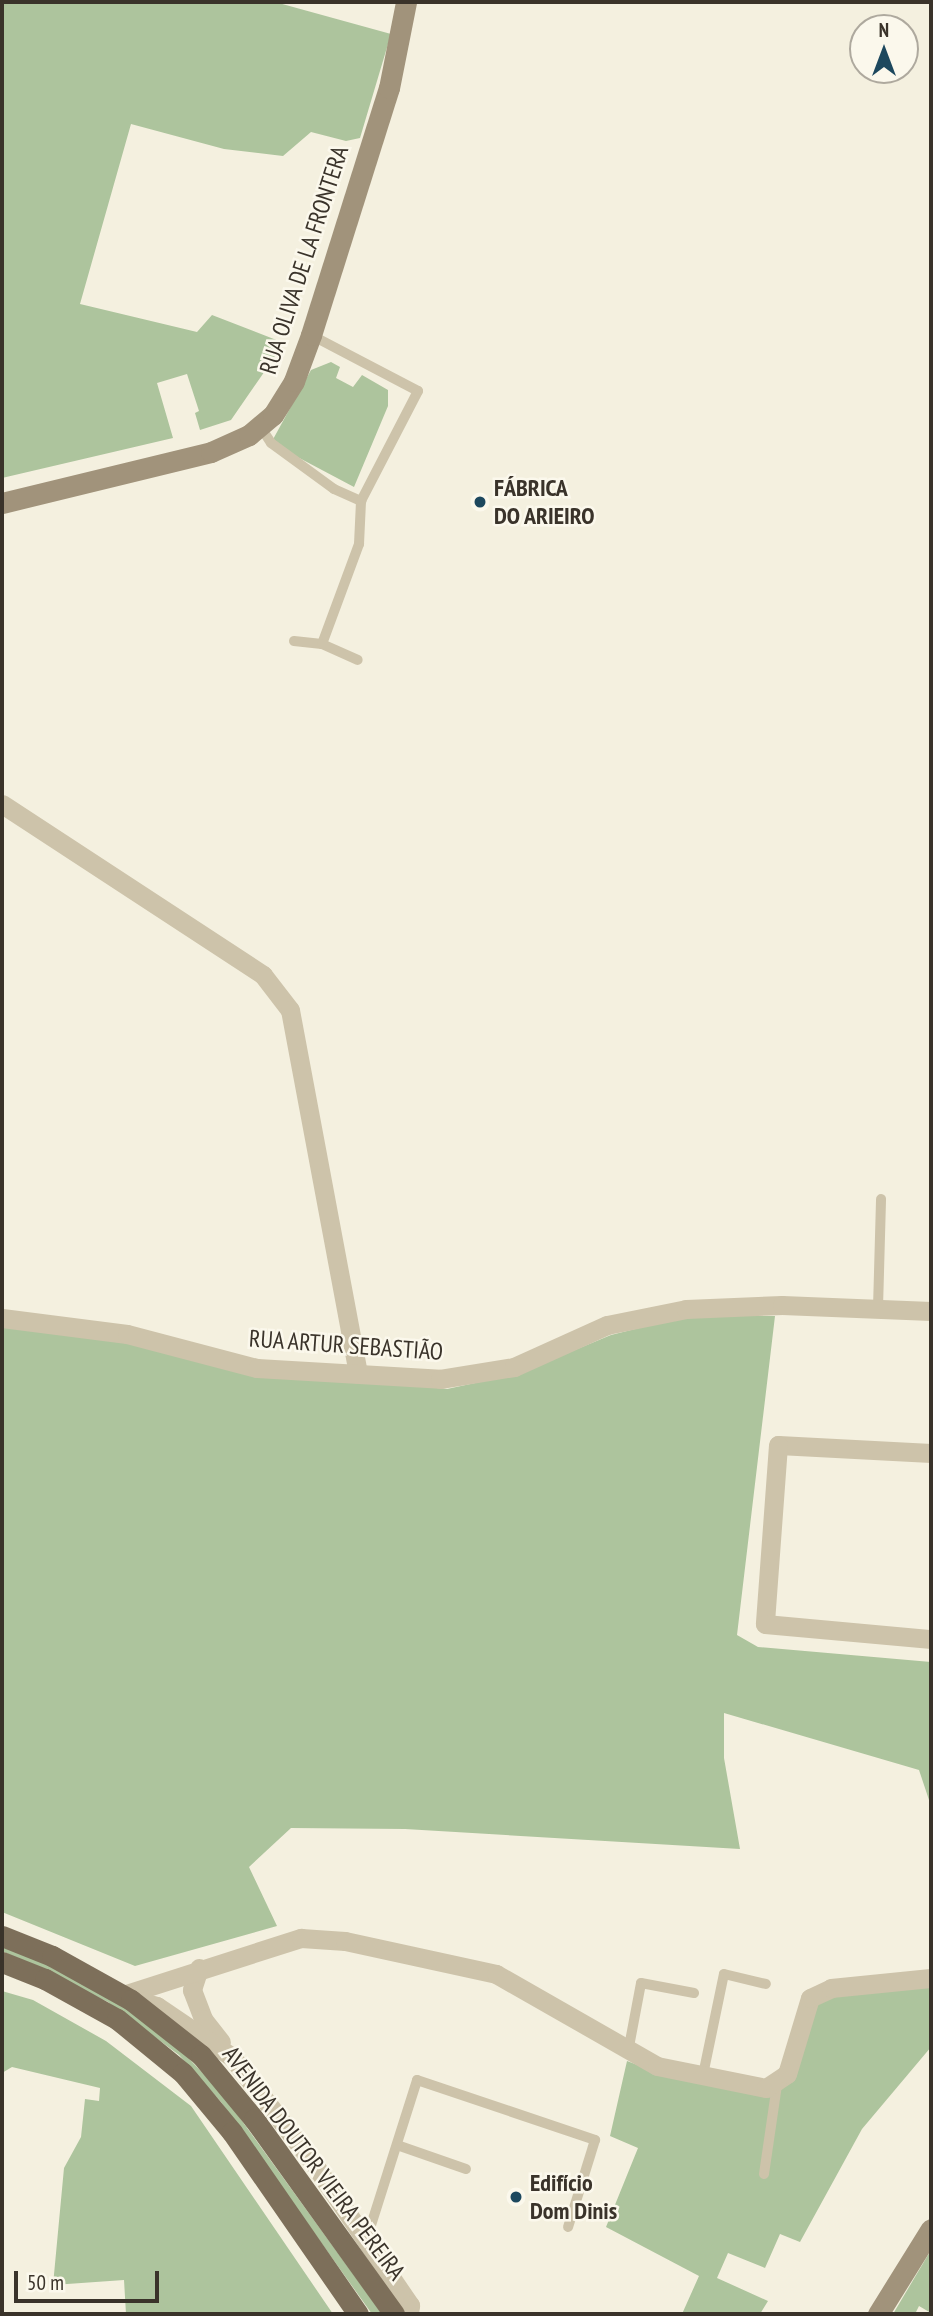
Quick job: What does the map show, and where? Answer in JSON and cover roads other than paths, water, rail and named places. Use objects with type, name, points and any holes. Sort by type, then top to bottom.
[{"type":"main road","name":"RUA OLIVA DE LA FRONTERA","points":[[2,503],[211,452],[260,426],[284,400],[311,335],[388,88],[406,2]]},
{"type":"main road","name":"AVENIDA DOUTOR VIEIRA PEREIRA","points":[[2,1936],[52,1955],[123,1995],[201,2055],[254,2119],[394,2314]]},
{"type":"main road","name":"AVENIDA DOUTOR VIEIRA PEREIRA","points":[[2,1962],[45,1979],[117,2019],[183,2073],[232,2132],[358,2314]]},
{"type":"main road","points":[[878,2314],[931,2229]]},
{"type":"street","points":[[2,804],[263,975],[290,1010],[358,1374]]},
{"type":"street","name":"RUA ARTUR SEBASTIÃO","points":[[2,1318],[127,1334],[257,1368],[440,1379],[514,1367],[607,1325],[685,1309],[878,1308],[931,1311]]},
{"type":"street","points":[[931,1453],[778,1446],[765,1624],[931,1639]]},
{"type":"street","points":[[123,1995],[199,1968],[301,1938],[345,1941],[496,1974],[628,2053],[657,2066],[766,2088],[778,2085],[788,2074],[810,1998],[831,1988],[931,1978]]},
{"type":"street","points":[[199,1968],[192,1990],[203,2019],[232,2057]]},
{"type":"street","name":"AVENIDA DOUTOR VIEIRA PEREIRA","points":[[123,1995],[157,2006],[232,2057],[314,2164],[410,2305],[409,2314]]},
{"type":"lane","points":[[311,335],[418,391],[361,501],[359,544],[322,644]]},
{"type":"lane","points":[[260,426],[271,443],[334,489],[361,501]]},
{"type":"lane","points":[[294,642],[322,644],[358,660]]},
{"type":"lane","points":[[878,1308],[881,1199]]},
{"type":"lane","points":[[704,2075],[724,1974],[766,1984]]},
{"type":"lane","points":[[628,2053],[641,1983],[694,1993]]},
{"type":"lane","points":[[365,2242],[417,2080],[595,2140],[568,2227]]},
{"type":"lane","points":[[764,2174],[778,2085]]},
{"type":"lane","points":[[397,2145],[466,2169]]},
{"type":"place","name":"FÁBRICA DO ARIEIRO","points":[[480,502]]},
{"type":"place","name":"Edifício Dom Dinis","points":[[516,2197]]}]
